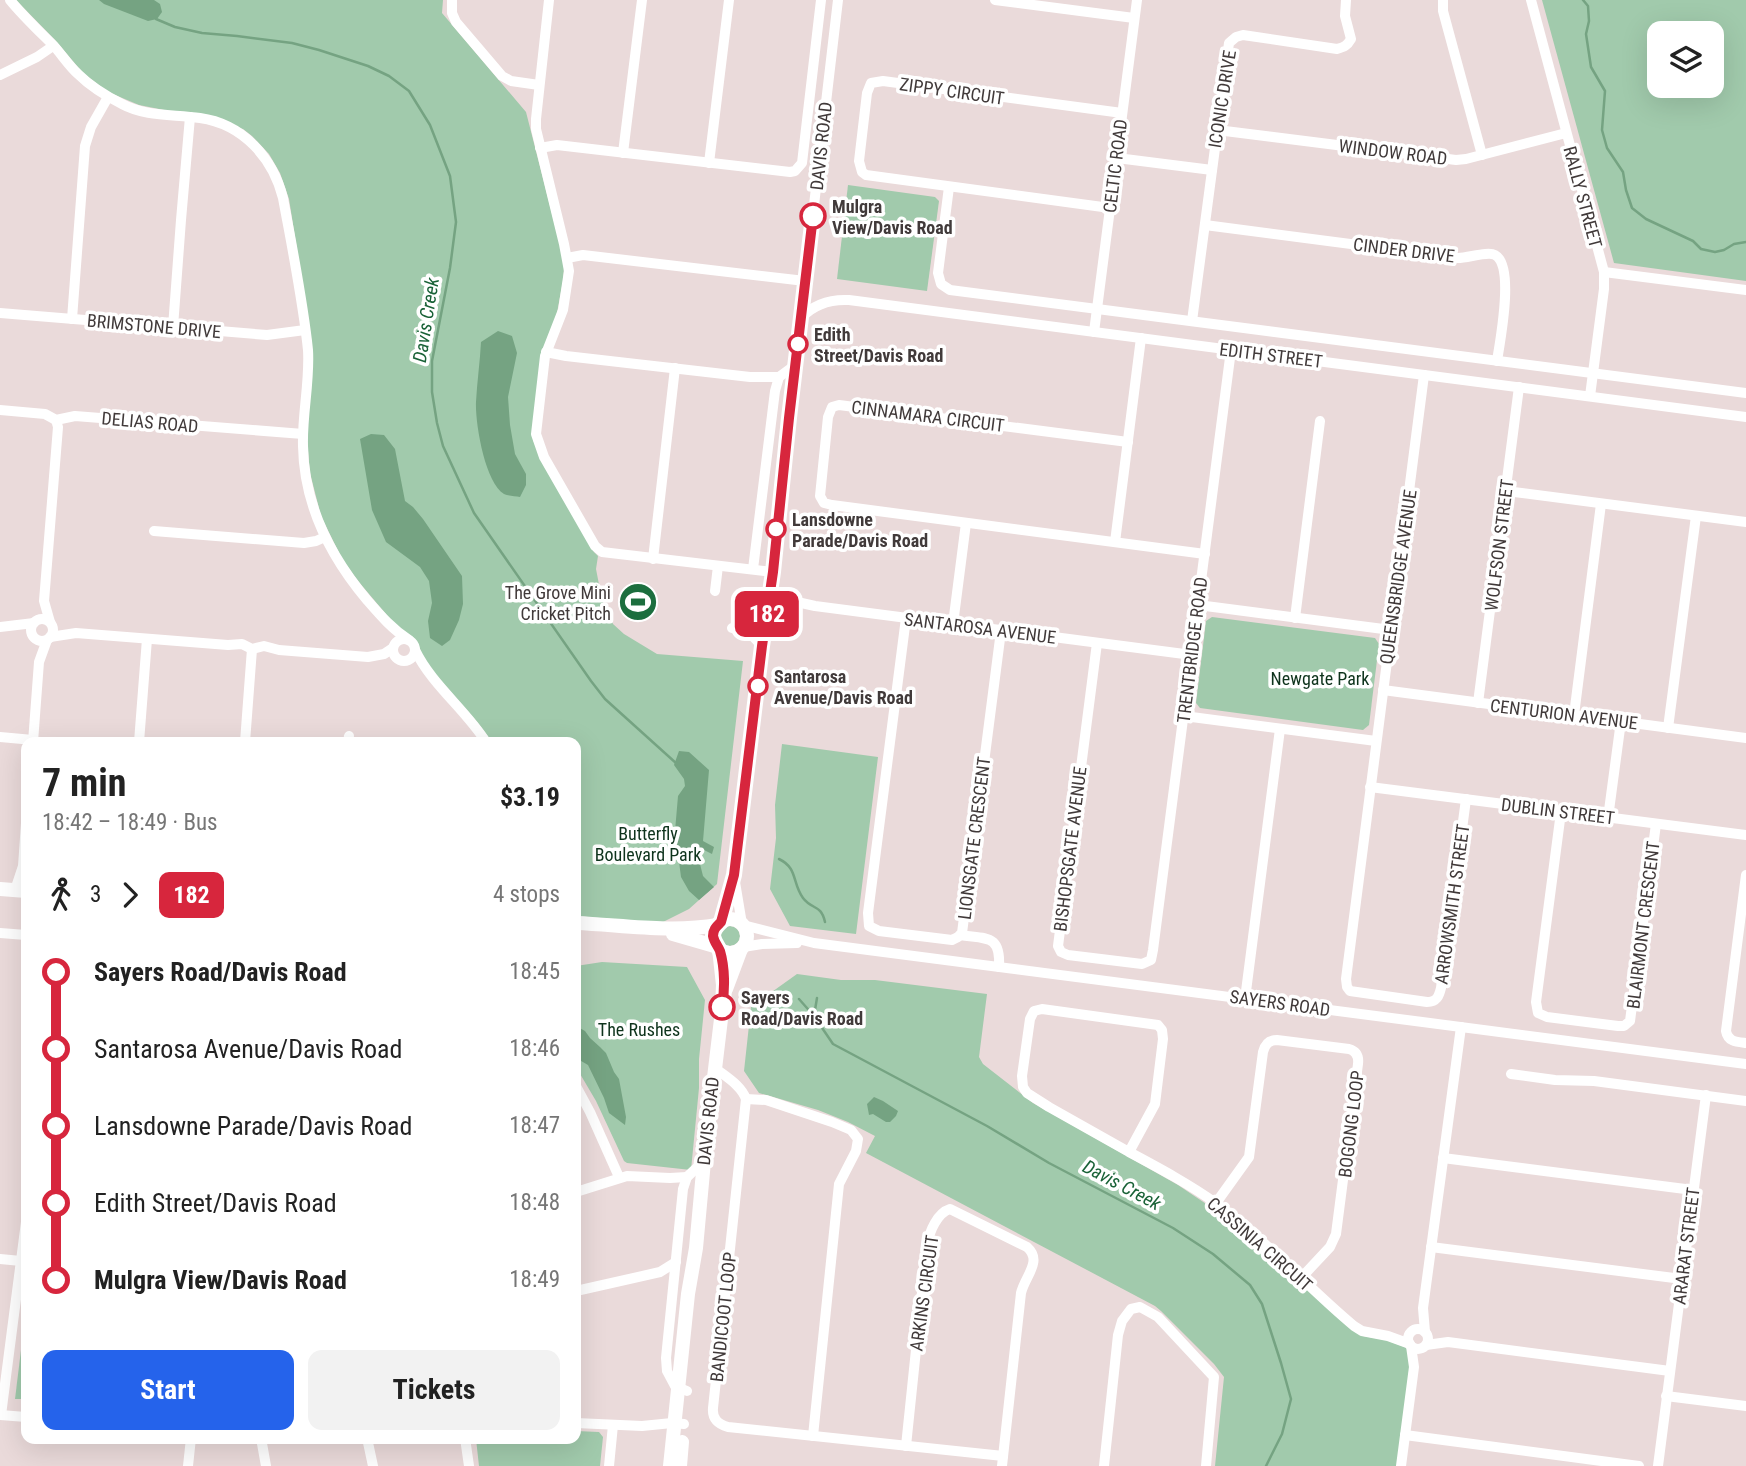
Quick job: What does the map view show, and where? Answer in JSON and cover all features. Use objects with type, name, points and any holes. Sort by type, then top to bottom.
[{"type":"main road","points":[[0,889],[21,890]]},
{"type":"main road","points":[[581,922],[690,929],[732,919],[742,925],[747,934],[741,948],[730,952],[659,929]]},
{"type":"main road","points":[[718,948],[713,938],[719,923]]},
{"type":"main road","name":"DAVIS ROAD","points":[[718,948],[724,994]]},
{"type":"main road","name":"DAVIS ROAD","points":[[670,1466],[679,1428],[688,1294],[696,1248],[724,994],[741,948]]},
{"type":"main road","name":"DAVIS ROAD","points":[[679,1428],[680,1466]]},
{"type":"street","points":[[9,0],[77,74],[96,90],[124,106],[142,111],[214,121],[237,132],[260,151],[275,174],[286,212],[305,330],[308,369],[303,434],[306,478],[324,537],[349,578],[388,624],[412,645],[425,669],[482,737]]},
{"type":"street","points":[[452,0],[452,13],[456,22],[502,76],[511,81],[539,85]]},
{"type":"street","points":[[549,0],[536,124],[567,258],[568,278],[562,310],[546,352],[536,430],[544,457],[599,551],[606,554],[773,572]]},
{"type":"street","points":[[623,153],[642,0]]},
{"type":"street","points":[[709,163],[729,0]]},
{"type":"street","points":[[540,148],[556,145],[790,172],[798,169],[802,163],[821,0]]},
{"type":"street","name":"DAVIS ROAD","points":[[734,875],[773,572],[794,366],[838,0]]},
{"type":"street","points":[[995,0],[1035,3],[1134,18]]},
{"type":"street","name":"CELTIC ROAD","points":[[1094,332],[1137,0]]},
{"type":"street","name":"ICONIC DRIVE","points":[[1192,321],[1227,48],[1233,38],[1243,35],[1343,47],[1351,39],[1345,16],[1346,0]]},
{"type":"street","points":[[1443,0],[1443,11],[1482,155]]},
{"type":"street","name":"RALLY STREET","points":[[1531,0],[1604,272],[1590,396]]},
{"type":"street","points":[[0,75],[53,46]]},
{"type":"street","name":"ZIPPY CIRCUIT","points":[[1110,208],[871,176],[862,172],[859,161],[867,93],[871,83],[883,81],[1122,113]]},
{"type":"street","points":[[72,319],[85,146],[90,127],[108,97]]},
{"type":"street","points":[[173,327],[190,117]]},
{"type":"street","name":"WINDOW ROAD","points":[[1217,130],[1447,160],[1466,159],[1566,133]]},
{"type":"street","points":[[1117,158],[1212,170]]},
{"type":"street","name":"EDITH STREET","points":[[949,187],[938,273],[941,284],[950,290],[1746,393]]},
{"type":"street","name":"CINDER DRIVE","points":[[1205,225],[1458,258],[1496,255],[1500,259],[1506,283],[1497,361]]},
{"type":"street","points":[[567,258],[583,255],[806,281]]},
{"type":"street","points":[[1604,272],[1746,290]]},
{"type":"street","name":"EDITH STREET","points":[[801,318],[816,306],[831,300],[843,300],[1746,417]]},
{"type":"street","name":"BRIMSTONE DRIVE","points":[[1,313],[267,335],[305,330]]},
{"type":"street","points":[[1115,542],[1141,338]]},
{"type":"street","name":"TRENTBRIDGE ROAD","points":[[1153,950],[1231,350]]},
{"type":"street","points":[[546,352],[750,377],[779,377],[794,366]]},
{"type":"street","points":[[653,559],[675,368]]},
{"type":"street","name":"QUEENSBRIDGE AVENUE","points":[[1347,987],[1370,787],[1424,375]]},
{"type":"street","points":[[750,377],[764,382],[775,391]]},
{"type":"street","points":[[753,569],[779,377]]},
{"type":"street","name":"WOLFSON STREET","points":[[1478,703],[1519,387]]},
{"type":"street","name":"CINNAMARA CIRCUIT","points":[[1128,442],[839,405],[832,407],[828,417],[820,492],[822,501],[832,505],[1205,554]]},
{"type":"street","name":"DELIAS ROAD","points":[[0,410],[45,414],[56,420],[75,416],[303,434]]},
{"type":"street","points":[[41,638],[31,629],[44,601],[58,427],[56,420]]},
{"type":"street","points":[[1295,618],[1320,421]]},
{"type":"street","points":[[1506,491],[1746,522]]},
{"type":"street","points":[[1574,715],[1601,504]]},
{"type":"street","points":[[1668,728],[1696,516]]},
{"type":"street","points":[[953,624],[966,523]]},
{"type":"street","points":[[154,531],[304,542],[324,537]]},
{"type":"street","points":[[715,591],[718,566]]},
{"type":"street","name":"SANTAROSA AVENUE","points":[[770,596],[807,605],[1192,655]]},
{"type":"street","points":[[41,638],[53,631],[44,601]]},
{"type":"street","points":[[1198,605],[1391,630]]},
{"type":"street","name":"LIONSGATE CRESCENT","points":[[906,618],[868,913],[868,923],[879,931],[949,940],[960,935],[1001,631]]},
{"type":"street","points":[[2,627],[42,619],[76,634]]},
{"type":"street","points":[[388,624],[393,655],[425,669]]},
{"type":"street","points":[[2,627],[41,638],[76,634],[242,644],[252,652]]},
{"type":"street","points":[[732,628],[750,632],[762,646]]},
{"type":"street","points":[[33,737],[41,638]]},
{"type":"street","points":[[139,737],[147,639]]},
{"type":"street","points":[[368,657],[384,654],[398,640],[412,645]]},
{"type":"street","name":"BISHOPSGATE AVENUE","points":[[1097,643],[1058,946],[1061,952],[1068,955],[1142,964],[1151,960],[1153,950]]},
{"type":"street","points":[[252,652],[264,646],[279,650],[402,661],[413,656],[412,645]]},
{"type":"street","points":[[245,737],[252,652]]},
{"type":"street","name":"CENTURION AVENUE","points":[[1383,690],[1746,738]]},
{"type":"street","points":[[1184,716],[1376,741]]},
{"type":"street","points":[[1608,818],[1621,721]]},
{"type":"street","points":[[1245,999],[1280,729]]},
{"type":"street","points":[[0,737],[21,740]]},
{"type":"street","name":"DUBLIN STREET","points":[[1370,787],[1746,835]]},
{"type":"street","name":"ARROWSMITH STREET","points":[[1347,987],[1353,992],[1427,1002],[1435,1001],[1438,997],[1465,799]]},
{"type":"street","name":"BLAIRMONT CRESCENT","points":[[1561,812],[1536,1007],[1543,1017],[1618,1027],[1630,1021],[1656,824]]},
{"type":"street","points":[[719,923],[734,875]]},
{"type":"street","points":[[734,875],[742,925]]},
{"type":"street","points":[[1746,875],[1726,1031],[1731,1040],[1746,1043]]},
{"type":"street","name":"SAYERS ROAD","points":[[742,925],[814,943],[1746,1064]]},
{"type":"street","points":[[0,933],[21,934]]},
{"type":"street","points":[[960,935],[988,939],[995,943],[999,951],[999,967]]},
{"type":"street","name":"SAYERS ROAD","points":[[741,948],[773,943],[814,943]]},
{"type":"street","name":"CASSINIA CIRCUIT","points":[[1129,1152],[1155,1104],[1162,1030],[1154,1024],[1042,1009],[1034,1011],[1029,1023],[1022,1076],[1024,1090],[1049,1107],[1216,1203],[1353,1326],[1367,1333],[1388,1336],[1670,1371]]},
{"type":"street","points":[[1401,1466],[1461,1027]]},
{"type":"street","name":"BOGONG LOOP","points":[[1216,1203],[1249,1157],[1266,1045],[1277,1040],[1353,1051],[1359,1064],[1336,1234],[1333,1244],[1301,1278]]},
{"type":"street","points":[[715,1068],[738,1086],[746,1099],[760,1099],[832,1122],[851,1130],[858,1139],[856,1151],[839,1184],[813,1436]]},
{"type":"street","points":[[1511,1074],[1555,1080],[1594,1081],[1746,1101]]},
{"type":"street","points":[[581,1095],[619,1177]]},
{"type":"street","name":"ARARAT STREET","points":[[1658,1466],[1706,1095]]},
{"type":"street","name":"BANDICOOT LOOP","points":[[746,1099],[713,1415],[720,1424],[728,1427],[906,1446],[1003,1461]]},
{"type":"street","points":[[745,1114],[759,1106],[778,1105]]},
{"type":"street","points":[[1443,1158],[1693,1190]]},
{"type":"street","points":[[683,1390],[671,1379],[666,1363],[683,1189],[687,1177],[704,1161]]},
{"type":"street","points":[[581,1190],[619,1177],[634,1175],[687,1177]]},
{"type":"street","points":[[670,1178],[683,1189]]},
{"type":"street","name":"ARKINS CIRCUIT","points":[[906,1446],[928,1238],[942,1212],[950,1209],[1027,1247],[1034,1255],[1034,1262],[1021,1293],[1003,1461]]},
{"type":"street","points":[[1431,1247],[1682,1279]]},
{"type":"street","points":[[0,1259],[21,1261],[0,1415],[21,1417]]},
{"type":"street","points":[[581,1291],[660,1272],[676,1262]]},
{"type":"street","points":[[660,1272],[674,1279]]},
{"type":"street","points":[[1104,1466],[1118,1332],[1128,1311],[1137,1307],[1158,1317],[1214,1377],[1206,1466]]},
{"type":"street","points":[[1667,1396],[1746,1406]]},
{"type":"street","points":[[581,1423],[679,1428]]},
{"type":"street","points":[[609,1466],[613,1425]]},
{"type":"street","points":[[1405,1435],[1639,1466]]},
{"type":"street","points":[[188,1466],[190,1444]]},
{"type":"street","points":[[256,1444],[266,1464]]},
{"type":"street","points":[[262,1444],[266,1464]]},
{"type":"street","points":[[368,1444],[373,1466]]},
{"type":"street","points":[[466,1444],[469,1466]]},
{"type":"green space","name":"Butterfly Boulevard Park","points":[[16,0],[443,0],[442,13],[526,112],[564,268],[533,440],[542,462],[598,556],[596,569],[602,600],[613,624],[657,654],[743,661],[717,884],[689,909],[661,923],[581,916],[581,737],[488,737],[423,660],[415,640],[402,633],[342,559],[321,516],[310,473],[307,439],[312,344],[289,199],[280,173],[269,154],[243,129],[139,105],[108,92],[83,73]]},
{"type":"green space","points":[[1542,0],[1746,0],[1746,281],[1614,263]]},
{"type":"green space","points":[[848,185],[935,197],[939,201],[927,291],[837,279]]},
{"type":"green space","name":"Newgate Park","points":[[1212,617],[1375,638],[1379,644],[1369,725],[1363,730],[1200,708],[1196,703],[1206,621]]},
{"type":"green space","points":[[782,744],[878,757],[856,934],[790,926],[770,889]]},
{"type":"green space","points":[[730,926],[737,929],[740,936],[737,943],[730,946],[723,943],[720,936],[723,929]]},
{"type":"green space","name":"The Rushes","points":[[602,962],[687,967],[705,1000],[691,1170],[624,1161],[581,1076],[581,965]]},
{"type":"green space","points":[[797,974],[841,980],[875,980],[987,994],[979,1057],[983,1064],[1033,1103],[1178,1185],[1236,1224],[1363,1336],[1386,1340],[1407,1348],[1410,1364],[1397,1466],[1215,1466],[1224,1377],[1155,1306],[866,1153],[875,1136],[818,1110],[759,1093],[744,1071],[751,1007]]},
{"type":"green space","points":[[21,1350],[21,1399],[15,1399]]},
{"type":"green space","points":[[581,1431],[599,1432],[603,1437],[600,1466],[479,1466],[477,1444],[581,1444]]},
{"type":"shaded area","points":[[99,0],[154,0],[160,4],[162,12],[157,19],[148,21]]},
{"type":"shaded area","points":[[498,331],[512,336],[517,353],[508,397],[515,454],[526,474],[526,485],[520,497],[504,494],[491,478],[482,452],[477,424],[481,342]]},
{"type":"shaded area","points":[[371,434],[384,435],[395,449],[405,501],[423,519],[462,576],[463,604],[459,620],[450,640],[442,646],[430,638],[428,621],[432,603],[429,581],[420,567],[386,542],[372,510],[360,439]]},
{"type":"shaded area","points":[[679,751],[689,752],[709,770],[703,841],[714,847],[712,854],[702,849],[698,856],[703,876],[714,887],[699,900],[689,891],[681,877],[675,831],[678,796],[685,786],[684,779],[674,765]]},
{"type":"shaded area","points":[[581,1029],[606,1053],[619,1079],[625,1125],[609,1113],[588,1065],[581,1061]]},
{"type":"shaded area","points":[[874,1097],[898,1111],[890,1122],[873,1114],[869,1115],[867,1104]]},
{"type":"waterway","points":[[1583,0],[1588,6],[1586,34],[1591,67],[1605,91],[1602,130],[1607,148],[1623,172],[1632,208],[1646,219],[1693,241],[1701,249],[1715,252],[1746,242]]},
{"type":"waterway","name":"Davis Creek","points":[[156,19],[175,27],[202,33],[292,43],[319,50],[368,66],[389,76],[409,91],[430,125],[450,176],[456,222],[432,361],[432,392],[443,446],[474,513],[591,681],[605,699],[677,764]]},
{"type":"waterway","name":"Davis Creek","points":[[779,859],[792,871],[803,898],[821,912],[825,922]]},
{"type":"waterway","name":"Davis Creek","points":[[814,1016],[817,998]]},
{"type":"waterway","name":"Davis Creek","points":[[799,999],[833,1044],[1173,1228],[1213,1254],[1250,1285],[1262,1304],[1291,1399],[1282,1434],[1266,1466]]},
{"type":"bus line","name":"182","points":[[722,1007],[722,964],[713,933],[721,922],[734,875],[773,572],[813,216]]},
{"type":"place","name":"Mulgra View/Davis Road","points":[[813,216]]},
{"type":"place","name":"Edith Street/Davis Road","points":[[798,344]]},
{"type":"place","name":"Lansdowne Parade/Davis Road","points":[[776,529]]},
{"type":"place","name":"The Grove Mini Cricket Pitch","points":[[638,602]]},
{"type":"place","name":"Santarosa Avenue/Davis Road","points":[[758,686]]},
{"type":"place","name":"Sayers Road/Davis Road","points":[[722,1007]]}]
